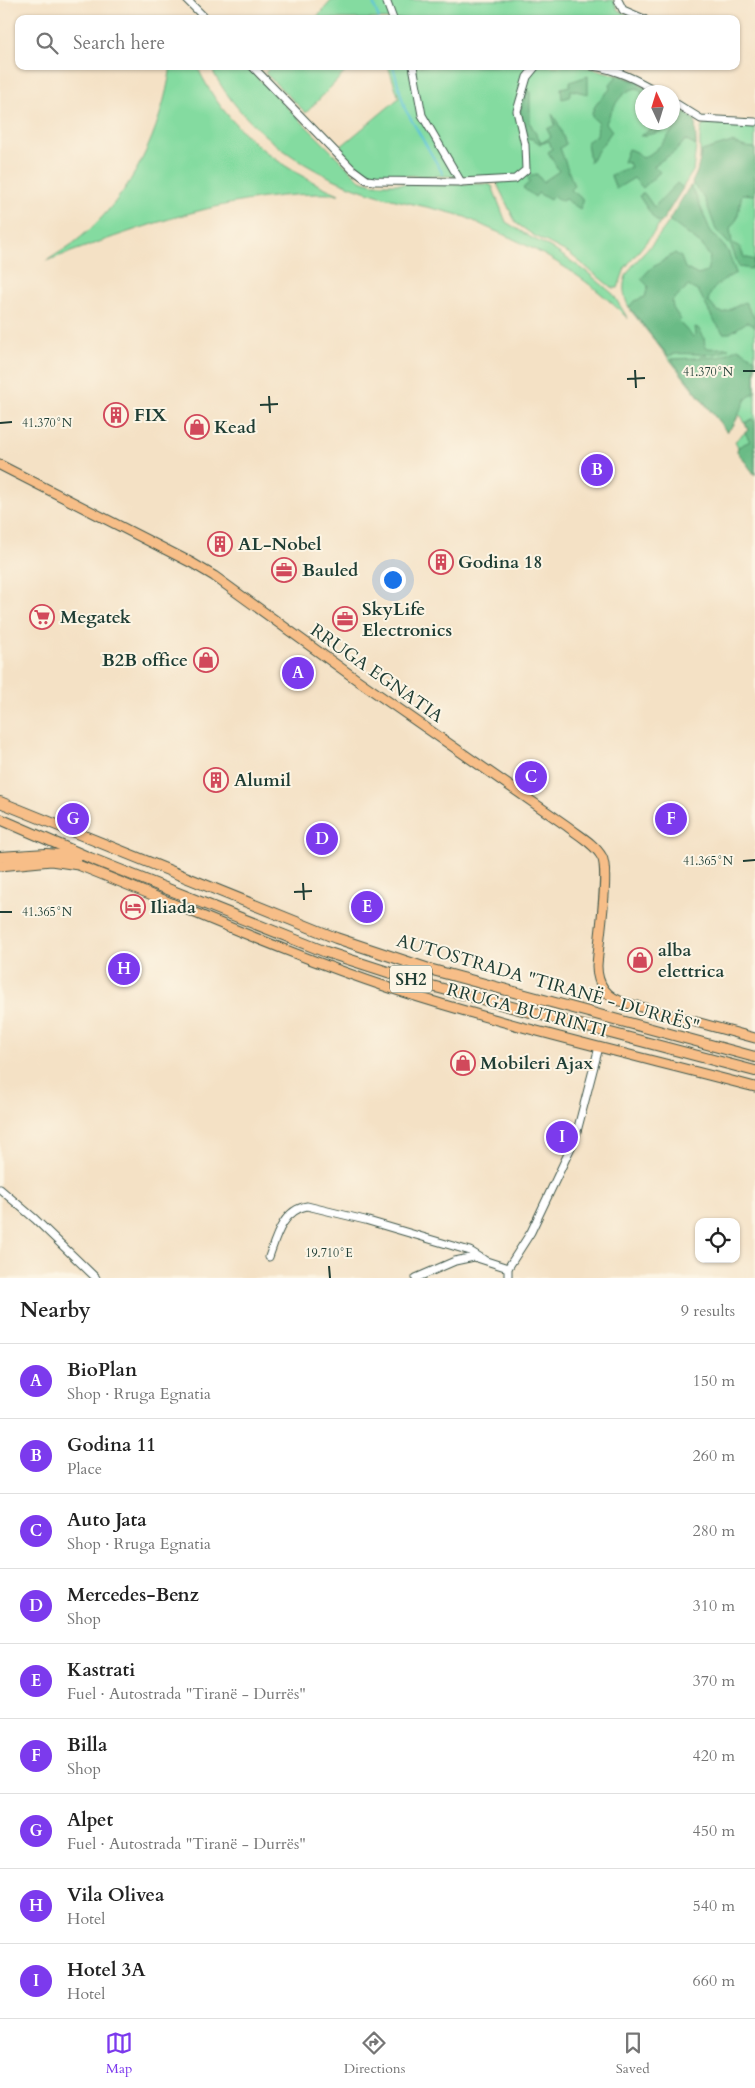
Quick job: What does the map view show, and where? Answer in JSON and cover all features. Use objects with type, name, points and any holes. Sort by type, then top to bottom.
[{"type":"highway","name":"AUTOSTRADA \"TIRANË - DURRËS\"","points":[[1,802],[336,938],[428,969],[755,1057]]},
{"type":"highway","name":"AUTOSTRADA \"TIRANË - DURRËS\"","points":[[0,819],[90,858],[345,958],[428,985],[755,1071]]},
{"type":"highway","points":[[0,857],[46,854],[68,859],[90,858]]},
{"type":"main road","name":"RRUGA EGNATIA","points":[[0,465],[214,576],[350,675],[532,801],[594,847],[601,856],[605,867],[596,966],[598,980],[606,994],[626,1003],[755,1038]]},
{"type":"main road","points":[[0,866],[68,859]]},
{"type":"main road","name":"RRUGA BUTRINTI","points":[[68,859],[128,886],[331,967],[383,985],[449,1006],[598,1047],[755,1087]]},
{"type":"street","points":[[187,0],[202,15]]},
{"type":"street","points":[[386,0],[392,15]]},
{"type":"street","points":[[618,0],[623,10],[635,15]]},
{"type":"street","points":[[256,70],[352,168],[367,180],[461,182],[515,179],[526,170],[526,145],[517,111],[527,77],[533,70]]},
{"type":"street","points":[[414,70],[422,115],[461,182]]},
{"type":"street","points":[[612,70],[646,85]]},
{"type":"street","points":[[680,106],[701,118],[755,122]]},
{"type":"street","points":[[508,1278],[508,1268],[531,1232],[575,1139],[598,1047]]},
{"type":"street","points":[[0,1189],[35,1219],[96,1278]]},
{"type":"street","points":[[269,1258],[276,1237],[286,1218],[299,1208],[307,1206],[365,1220],[470,1250],[483,1259]]},
{"type":"street","points":[[416,1278],[465,1258],[474,1257],[508,1268]]},
{"type":"green space","points":[[332,0],[613,0],[618,10],[628,15],[319,15]]},
{"type":"green space","points":[[170,70],[199,70],[208,88],[222,108],[238,127],[256,143],[275,159],[295,172],[339,194],[262,198],[190,213],[118,235],[46,261],[77,240],[116,201],[142,160],[160,114]]},
{"type":"green space","points":[[212,70],[250,70],[360,180],[373,184],[488,184],[492,186],[506,222],[550,247],[587,272],[613,294],[628,319],[598,291],[565,267],[512,238],[465,217],[354,188],[305,164],[282,149],[260,131],[224,90]]},
{"type":"green space","points":[[268,70],[347,70],[306,113],[265,73]]},
{"type":"green space","points":[[389,70],[598,70],[639,81],[640,85],[635,85],[635,130],[680,130],[680,109],[695,120],[696,146],[693,171],[655,231],[625,268],[618,288],[612,288],[570,254],[533,235],[516,223],[498,186],[498,177],[370,175],[365,173],[339,148],[399,98]]},
{"type":"green space","points":[[619,74],[641,85],[635,85],[635,88],[626,92],[614,106],[606,123],[612,131],[590,162],[587,142],[597,135],[598,122],[592,117],[592,113],[598,101],[611,88],[610,84]]},
{"type":"green space","points":[[588,76],[588,94],[571,90],[569,97],[562,99],[561,88],[570,86],[570,82]]},
{"type":"green space","points":[[528,90],[530,91],[530,123],[541,143],[551,137],[547,129],[555,125],[552,114],[558,123],[566,144],[560,148],[574,186],[571,190],[584,200],[580,209],[565,199],[562,201],[553,196],[550,200],[538,193],[535,197],[523,188],[530,182],[528,179],[532,175],[537,174],[543,182],[559,171],[548,152],[552,149],[549,141],[540,144],[533,139],[525,138],[520,110]]},
{"type":"green space","points":[[684,111],[695,120],[696,146],[685,140],[674,152],[654,166],[660,172],[643,188],[634,178],[616,189],[611,176],[631,167],[629,163],[623,162],[628,149],[637,152],[643,158],[650,154],[662,144],[673,130],[680,130],[680,118]]},
{"type":"green space","points":[[737,122],[755,124],[755,475],[737,451],[738,447],[735,441],[748,430],[742,417],[739,415],[727,432],[632,312],[627,304],[624,290],[626,276],[665,228],[684,199],[698,172],[702,126],[709,123]]},
{"type":"green space","points":[[650,130],[663,130],[660,132],[640,136]]},
{"type":"green space","points":[[732,142],[745,147],[755,148],[755,195],[742,194],[737,219],[730,228],[732,243],[740,247],[744,257],[755,260],[751,269],[739,267],[731,246],[716,230],[705,199],[692,183],[702,151]]},
{"type":"green space","points":[[677,183],[683,188],[661,223],[655,220],[639,196],[644,193],[654,207]]},
{"type":"green space","points":[[690,186],[710,230],[728,251],[736,273],[715,287],[708,301],[716,310],[723,313],[745,302],[755,319],[755,328],[747,322],[730,333],[723,333],[713,319],[699,292],[688,286],[672,301],[673,308],[681,320],[679,322],[693,337],[696,334],[695,327],[698,328],[704,337],[705,347],[729,348],[715,354],[675,354],[668,356],[629,307],[634,301],[645,297],[648,286],[641,279],[650,269],[675,253],[681,257],[685,268],[698,275],[707,272],[710,257],[702,245],[669,220]]},
{"type":"green space","points":[[738,348],[755,359],[755,392],[746,399],[733,426],[727,432],[671,359],[720,357]]},
{"type":"green space","points":[[752,419],[755,422],[755,475],[737,451],[738,447],[750,441],[745,433],[748,430],[745,423]]},
{"type":"waterway","points":[[372,0],[378,15]]},
{"type":"waterway","points":[[394,70],[405,109],[443,174]]},
{"type":"place","name":"FIX","points":[[116,415]]},
{"type":"place","name":"Kead","points":[[197,427]]},
{"type":"place","name":"Godina 11","points":[[597,470]]},
{"type":"place","name":"AL-Nobel","points":[[220,544]]},
{"type":"place","name":"Godina 18","points":[[441,562]]},
{"type":"place","name":"Bauled","points":[[284,570]]},
{"type":"place","name":"Megatek","points":[[42,617]]},
{"type":"place","name":"SkyLife Electronics","points":[[345,619]]},
{"type":"place","name":"B2B office","points":[[206,660]]},
{"type":"place","name":"BioPlan","points":[[298,673]]},
{"type":"place","name":"Auto Jata","points":[[531,777]]},
{"type":"place","name":"Alumil","points":[[216,780]]},
{"type":"place","name":"Alpet","points":[[73,819]]},
{"type":"place","name":"Billa","points":[[671,819]]},
{"type":"place","name":"Mercedes-Benz","points":[[322,839]]},
{"type":"place","name":"Iliada","points":[[133,907]]},
{"type":"place","name":"Kastrati","points":[[367,907]]},
{"type":"place","name":"alba elettrica","points":[[640,960]]},
{"type":"place","name":"Vila Olivea","points":[[124,969]]},
{"type":"place","name":"Mobileri Ajax","points":[[463,1063]]},
{"type":"place","name":"Hotel 3A","points":[[562,1137]]}]
